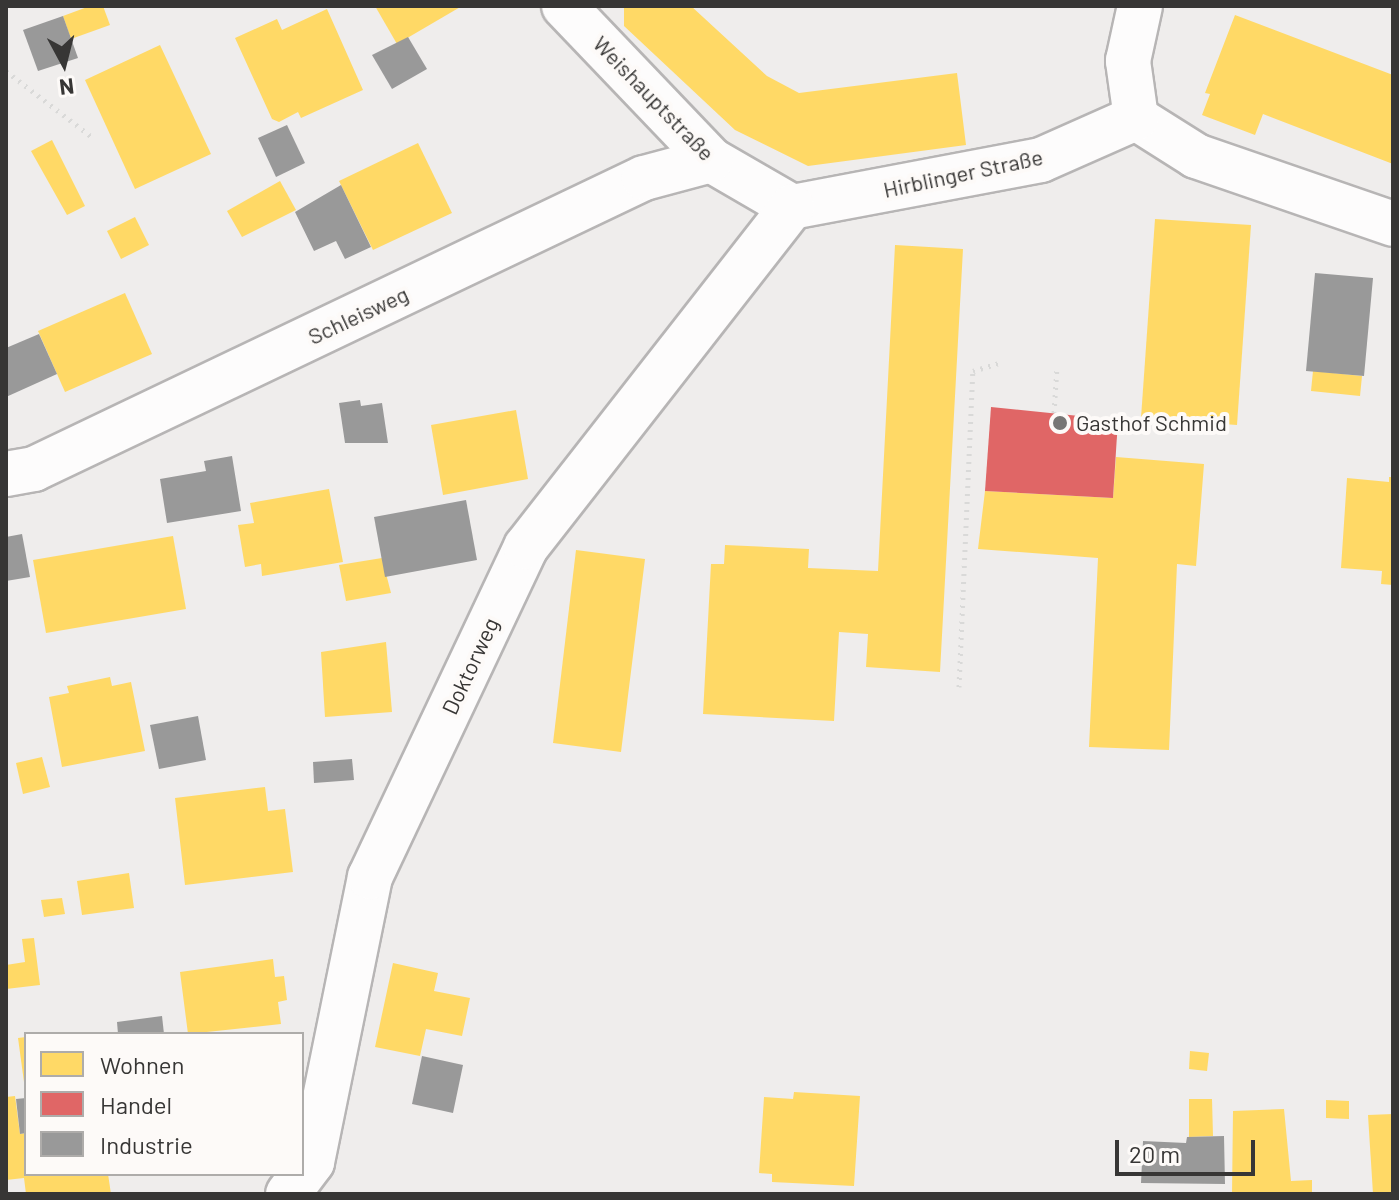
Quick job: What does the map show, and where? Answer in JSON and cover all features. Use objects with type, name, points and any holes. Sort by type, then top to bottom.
[{"type":"street","name":"Weishauptstraße","points":[[564,6],[711,160],[792,207]]},
{"type":"street","points":[[1140,6],[1128,61],[1136,118],[1196,156],[1393,224]]},
{"type":"street","name":"Hirblinger Straße","points":[[792,207],[1041,160],[1136,118]]},
{"type":"street","name":"Schleisweg","points":[[6,474],[34,469],[644,178],[711,160]]},
{"type":"street","name":"Doktorweg","points":[[304,1173],[312,1162],[370,877],[526,547],[792,207]]},
{"type":"street","name":"Doktorweg","points":[[288,1194],[302,1176]]},
{"type":"path","points":[[6,71],[92,137]]},
{"type":"path","points":[[959,687],[973,371],[1003,362]]},
{"type":"path","points":[[1054,413],[1057,367]]},
{"type":"building: Wohnen","points":[[90,6],[103,6],[110,25],[71,39],[63,16]]},
{"type":"building: Wohnen","points":[[375,6],[462,6],[397,44]]},
{"type":"building: Wohnen","points":[[624,6],[691,6],[767,76],[799,93],[957,73],[966,145],[808,166],[735,130],[624,26]]},
{"type":"building: Wohnen","points":[[327,9],[363,90],[301,118],[298,112],[279,122],[272,119],[235,38],[277,19],[282,30]]},
{"type":"building: Wohnen","points":[[1235,15],[1393,75],[1393,164],[1263,114],[1255,135],[1202,115],[1210,94],[1205,93]]},
{"type":"building: Wohnen","points":[[160,45],[211,154],[135,189],[85,80]]},
{"type":"building: Wohnen","points":[[52,140],[85,206],[67,215],[31,151]]},
{"type":"building: Wohnen","points":[[418,143],[452,213],[373,250],[339,181]]},
{"type":"building: Wohnen","points":[[280,181],[296,210],[242,237],[227,211]]},
{"type":"building: Wohnen","points":[[135,217],[149,245],[121,259],[107,231]]},
{"type":"building: Wohnen","points":[[1155,219],[1251,225],[1237,425],[1141,418]]},
{"type":"building: Wohnen","points":[[895,245],[963,249],[940,672],[866,667],[868,634],[839,632],[834,721],[703,714],[711,564],[724,564],[725,545],[809,549],[808,568],[878,571]]},
{"type":"building: Wohnen","points":[[125,293],[152,354],[65,392],[38,331]]},
{"type":"building: Wohnen","points":[[1313,371],[1362,376],[1360,396],[1311,391]]},
{"type":"building: Wohnen","points":[[516,410],[528,479],[443,495],[431,425]]},
{"type":"building: Wohnen","points":[[1116,457],[1204,464],[1196,566],[1177,564],[1169,750],[1089,747],[1098,558],[978,549],[985,491],[1113,498]]},
{"type":"building: Wohnen","points":[[1389,477],[1393,477],[1393,585],[1381,584],[1382,571],[1341,568],[1347,478],[1389,482]]},
{"type":"building: Wohnen","points":[[329,489],[343,562],[262,576],[261,564],[245,567],[238,525],[254,523],[250,503]]},
{"type":"building: Wohnen","points":[[173,536],[186,609],[46,633],[33,560]]},
{"type":"building: Wohnen","points":[[576,550],[645,559],[621,752],[553,743]]},
{"type":"building: Wohnen","points":[[382,558],[391,593],[346,601],[339,565]]},
{"type":"building: Wohnen","points":[[386,642],[392,712],[325,717],[321,652]]},
{"type":"building: Wohnen","points":[[110,677],[112,686],[131,682],[145,751],[62,767],[49,697],[69,693],[67,686]]},
{"type":"building: Wohnen","points":[[42,757],[50,787],[23,794],[16,763]]},
{"type":"building: Wohnen","points":[[265,787],[268,811],[285,809],[293,872],[185,885],[175,798]]},
{"type":"building: Wohnen","points":[[129,873],[134,908],[82,915],[77,881]]},
{"type":"building: Wohnen","points":[[62,898],[65,914],[44,917],[41,900]]},
{"type":"building: Wohnen","points":[[34,938],[40,985],[6,989],[6,965],[25,962],[22,939]]},
{"type":"building: Wohnen","points":[[273,959],[275,977],[284,976],[287,1000],[278,1002],[281,1024],[188,1032],[180,972]]},
{"type":"building: Wohnen","points":[[393,963],[438,973],[434,991],[470,998],[462,1036],[426,1029],[420,1056],[375,1047]]},
{"type":"building: Wohnen","points":[[24,1037],[24,1082],[18,1038]]},
{"type":"building: Wohnen","points":[[1190,1051],[1209,1053],[1207,1071],[1189,1069]]},
{"type":"building: Wohnen","points":[[794,1092],[860,1096],[854,1186],[772,1182],[772,1174],[759,1173],[764,1097],[793,1099]]},
{"type":"building: Wohnen","points":[[15,1096],[20,1134],[24,1133],[24,1176],[108,1176],[111,1194],[26,1194],[24,1178],[6,1180],[6,1097]]},
{"type":"building: Wohnen","points":[[1189,1099],[1212,1099],[1213,1136],[1189,1137]]},
{"type":"building: Wohnen","points":[[1326,1100],[1349,1101],[1349,1119],[1326,1118]]},
{"type":"building: Wohnen","points":[[1284,1109],[1291,1181],[1312,1180],[1312,1194],[1232,1194],[1233,1111]]},
{"type":"building: Wohnen","points":[[1393,1114],[1393,1194],[1373,1194],[1368,1115]]},
{"type":"building: Handel","points":[[991,407],[1118,420],[1113,498],[985,491]]},
{"type":"building: Industrie","points":[[63,16],[78,58],[38,71],[23,30]]},
{"type":"building: Industrie","points":[[408,37],[427,69],[392,89],[372,55]]},
{"type":"building: Industrie","points":[[287,125],[305,163],[276,177],[258,138]]},
{"type":"building: Industrie","points":[[341,185],[371,247],[345,259],[336,241],[314,251],[295,212]]},
{"type":"building: Industrie","points":[[1315,273],[1373,278],[1364,376],[1306,371]]},
{"type":"building: Industrie","points":[[39,334],[57,374],[6,397],[6,348]]},
{"type":"building: Industrie","points":[[360,400],[361,406],[382,403],[388,443],[345,443],[339,403]]},
{"type":"building: Industrie","points":[[232,456],[241,511],[167,523],[160,479],[206,471],[204,461]]},
{"type":"building: Industrie","points":[[466,500],[477,560],[385,577],[374,517]]},
{"type":"building: Industrie","points":[[22,534],[30,577],[6,581],[6,537]]},
{"type":"building: Industrie","points":[[198,716],[206,760],[159,769],[150,725]]},
{"type":"building: Industrie","points":[[352,759],[354,780],[314,783],[313,762]]},
{"type":"building: Industrie","points":[[162,1016],[164,1032],[118,1032],[117,1022]]},
{"type":"building: Industrie","points":[[422,1056],[463,1065],[453,1113],[412,1104]]},
{"type":"building: Industrie","points":[[24,1098],[24,1133],[20,1134],[16,1099]]},
{"type":"building: Industrie","points":[[1224,1136],[1225,1184],[1141,1183],[1143,1141],[1186,1143],[1187,1137]]},
{"type":"place","name":"Gasthof Schmid","points":[[1060,423]]}]
